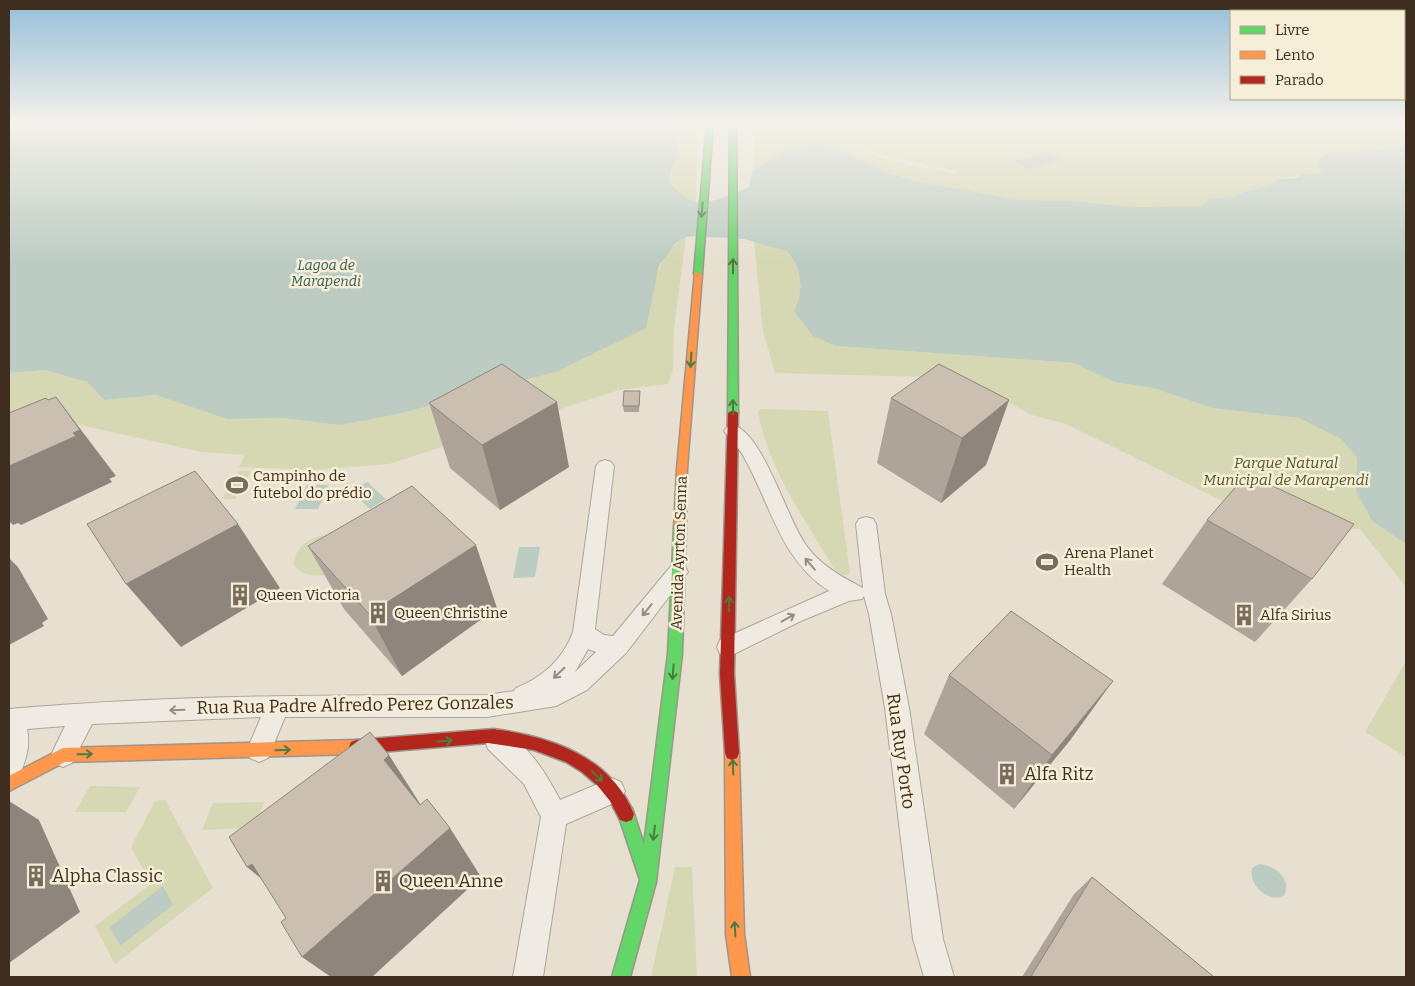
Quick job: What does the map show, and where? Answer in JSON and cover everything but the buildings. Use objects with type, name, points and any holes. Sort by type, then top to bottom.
[{"type":"main road","name":"Avenida Ayrton Senna","points":[[621,977],[648,882],[670,709],[682,469],[705,170]]},
{"type":"main road","points":[[733,170],[733,431],[727,674],[733,766],[734,934],[741,977]]},
{"type":"main road","points":[[9,784],[63,755],[390,746],[492,736],[533,743],[578,759],[595,772],[612,791],[625,812],[648,882]]},
{"type":"street","points":[[733,431],[754,457],[782,525],[808,565],[826,580],[848,592],[874,594]]},
{"type":"street","points":[[487,706],[534,692],[556,677],[575,654],[584,632],[605,466]]},
{"type":"street","name":"Rua Ruy Porto","points":[[866,524],[874,594],[880,614],[897,708],[928,939],[939,977]]},
{"type":"street","name":"Rua Rua Padre Alfredo Perez Gonzales","points":[[10,720],[85,713],[278,706],[487,706],[556,695],[578,683],[618,646],[678,572]]},
{"type":"street","points":[[728,647],[793,615],[848,592]]},
{"type":"street","points":[[584,632],[594,643],[602,646],[618,646]]},
{"type":"street","points":[[259,750],[278,706]]},
{"type":"street","points":[[63,755],[85,713]]},
{"type":"street","points":[[9,770],[17,752],[18,740],[10,720]]},
{"type":"street","points":[[492,736],[533,775],[554,816],[528,977]]},
{"type":"street","points":[[554,816],[612,791]]},
{"type":"green space","points":[[671,170],[697,170],[696,202],[678,194],[668,180]]},
{"type":"green space","points":[[880,170],[937,170],[957,174],[953,170],[1320,170],[1316,173],[1278,179],[1269,186],[1243,192],[1236,196],[1215,198],[1202,206],[1134,207],[1074,201],[1020,200],[914,181]]},
{"type":"green space","points":[[686,237],[674,328],[673,370],[668,384],[619,390],[389,464],[313,470],[239,467],[245,455],[202,452],[71,423],[9,415],[9,373],[45,370],[87,382],[104,400],[156,395],[227,419],[283,418],[339,425],[646,328],[653,290],[661,265],[675,245]]},
{"type":"green space","name":"Parque Natural Municipal de Marapendi","points":[[754,241],[787,250],[792,256],[800,279],[800,301],[836,346],[1074,363],[1114,382],[1153,388],[1212,408],[1299,418],[1341,439],[1357,458],[1356,491],[1372,521],[1406,544],[1406,587],[1360,529],[1284,526],[1282,530],[1066,424],[1032,415],[963,378],[775,373],[763,331]]},
{"type":"green space","points":[[761,409],[828,411],[850,574],[844,575],[835,570],[789,494],[770,454],[763,433],[758,411]]},
{"type":"green space","name":"Campinho de futebol do prédio","points":[[239,471],[251,471],[235,499],[222,499]]},
{"type":"green space","points":[[326,534],[339,547],[328,575],[313,575],[304,573],[296,568],[293,563],[301,547],[314,538]]},
{"type":"green space","points":[[1406,661],[1406,757],[1365,732]]},
{"type":"green space","points":[[90,786],[140,787],[126,812],[75,812]]},
{"type":"green space","points":[[165,800],[213,888],[115,964],[95,926],[151,884],[131,847],[155,801]]},
{"type":"green space","points":[[264,802],[254,828],[202,830],[213,803]]},
{"type":"green space","points":[[675,867],[692,867],[697,977],[651,977]]},
{"type":"water","name":"Lagoa de Marapendi","points":[[9,170],[671,170],[668,180],[677,191],[687,198],[706,202],[726,197],[749,187],[752,172],[755,170],[881,170],[914,181],[1020,200],[1074,201],[1134,207],[1202,206],[1209,199],[1236,196],[1243,192],[1269,186],[1278,179],[1297,178],[1301,175],[1316,173],[1322,170],[1406,170],[1406,544],[1372,521],[1356,491],[1357,458],[1341,439],[1299,418],[1212,408],[1153,388],[1114,382],[1074,363],[836,346],[813,336],[794,311],[800,296],[800,280],[796,264],[787,251],[744,239],[694,236],[686,237],[676,243],[659,266],[646,328],[558,371],[398,414],[339,425],[283,418],[227,419],[156,395],[104,400],[87,382],[45,370],[9,373]]},
{"type":"water","points":[[367,482],[386,499],[370,509],[351,491]]},
{"type":"water","points":[[307,485],[329,485],[318,509],[295,509]]},
{"type":"water","points":[[519,547],[540,547],[535,577],[513,578]]},
{"type":"water","points":[[1259,864],[1276,870],[1284,879],[1286,890],[1284,896],[1278,898],[1266,895],[1256,886],[1253,881],[1252,868]]},
{"type":"water","points":[[163,886],[173,905],[120,946],[110,927]]},
{"type":"traffic: fast","points":[[698,274],[706,170]]},
{"type":"traffic: fast","points":[[733,170],[733,413]]},
{"type":"traffic: fast","points":[[621,977],[648,882],[675,654],[680,528]]},
{"type":"traffic: fast","points":[[626,814],[646,875]]},
{"type":"traffic: slow","points":[[680,528],[682,469],[698,274]]},
{"type":"traffic: slow","points":[[9,784],[63,755],[356,747]]},
{"type":"traffic: slow","points":[[732,753],[735,934],[741,977]]},
{"type":"traffic: jam","points":[[732,753],[727,674],[733,413]]},
{"type":"traffic: jam","points":[[356,747],[488,736],[534,743],[553,749],[588,767],[603,780],[615,795],[626,814]]},
{"type":"place","name":"Campinho de futebol do prédio","points":[[237,485]]},
{"type":"place","name":"Arena Planet Health","points":[[1047,562]]},
{"type":"place","name":"Queen Victoria","points":[[240,595]]},
{"type":"place","name":"Queen Christine","points":[[378,613]]},
{"type":"place","name":"Alfa Sirius","points":[[1244,615]]},
{"type":"place","name":"Alfa Ritz","points":[[1007,774]]},
{"type":"place","name":"Alpha Classic","points":[[36,876]]},
{"type":"place","name":"Queen Anne","points":[[383,881]]}]
